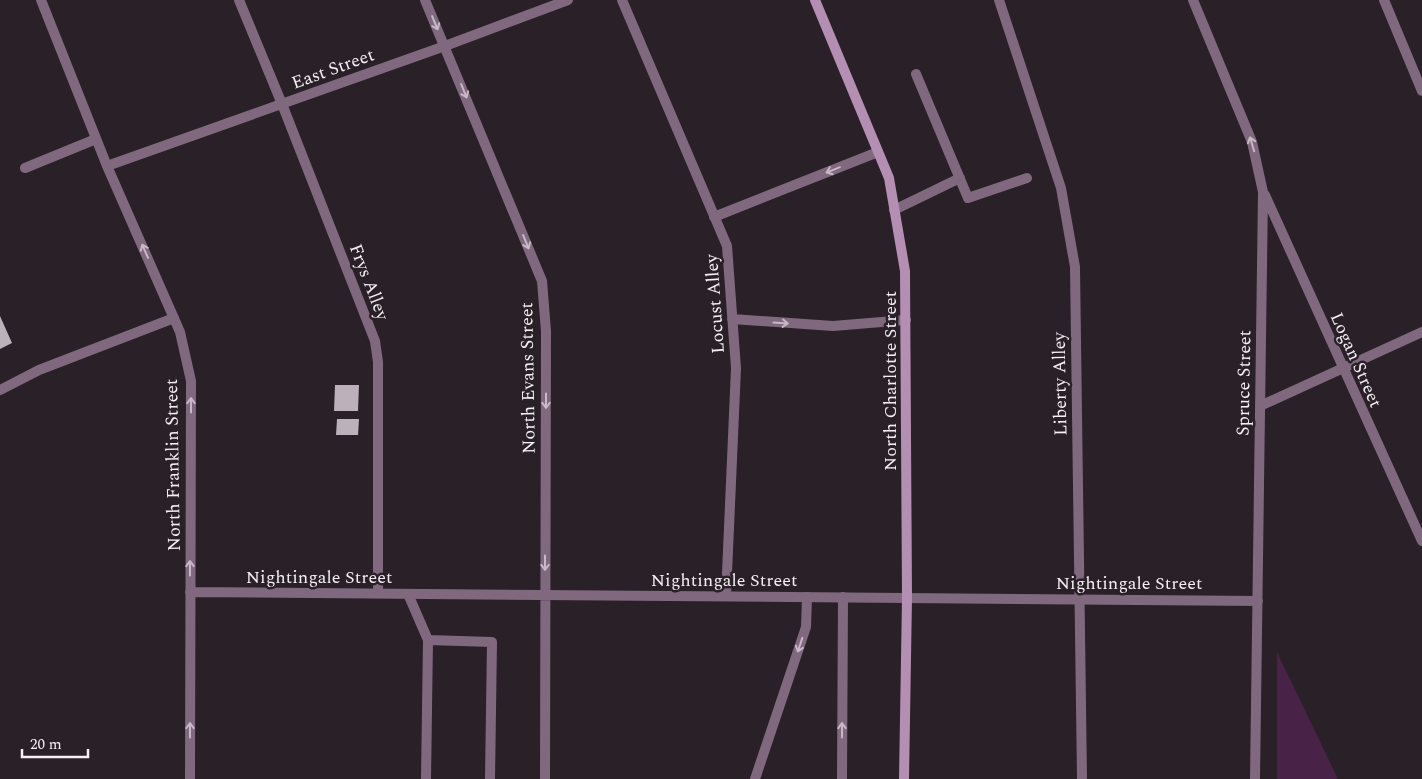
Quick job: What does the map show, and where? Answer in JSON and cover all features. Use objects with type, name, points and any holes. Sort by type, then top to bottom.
[{"type":"main road","name":"North Charlotte Street","points":[[815,0],[888,178],[905,271],[907,598],[904,779]]},
{"type":"street","name":"North Franklin Street","points":[[41,0],[107,166],[180,332],[191,381],[190,779]]},
{"type":"street","name":"Frys Alley","points":[[239,0],[375,341],[378,362],[378,593]]},
{"type":"street","name":"North Evans Street","points":[[425,0],[542,281],[546,331],[544,779]]},
{"type":"street","name":"East Street","points":[[107,166],[445,46],[568,0]]},
{"type":"street","name":"Locust Alley","points":[[622,0],[727,246],[736,368],[726,596]]},
{"type":"street","name":"Liberty Alley","points":[[999,0],[1061,188],[1075,267],[1078,599],[1082,779]]},
{"type":"street","name":"Spruce Street","points":[[1193,0],[1252,142],[1263,192],[1255,779]]},
{"type":"street","points":[[1384,0],[1422,91]]},
{"type":"street","points":[[916,74],[968,198],[1027,178]]},
{"type":"street","points":[[26,168],[96,139]]},
{"type":"street","points":[[714,217],[878,152]]},
{"type":"street","points":[[894,210],[960,178]]},
{"type":"street","name":"Logan Street","points":[[1263,192],[1341,368],[1422,541]]},
{"type":"street","points":[[0,390],[39,370],[174,318]]},
{"type":"street","points":[[732,319],[833,326],[906,320]]},
{"type":"street","points":[[1260,406],[1422,332]]},
{"type":"street","name":"Nightingale Street","points":[[190,592],[1258,601]]},
{"type":"street","points":[[408,594],[428,640],[426,779]]},
{"type":"street","points":[[755,779],[806,627],[807,597]]},
{"type":"street","points":[[842,779],[843,597]]},
{"type":"street","points":[[428,640],[492,642],[490,779]]},
{"type":"shaded area","points":[[1277,652],[1338,779],[1277,779]]},
{"type":"building","points":[[0,316],[12,343],[0,349]]},
{"type":"building","points":[[335,385],[359,385],[358,411],[334,411]]},
{"type":"building","points":[[337,419],[359,419],[358,435],[336,435]]}]
